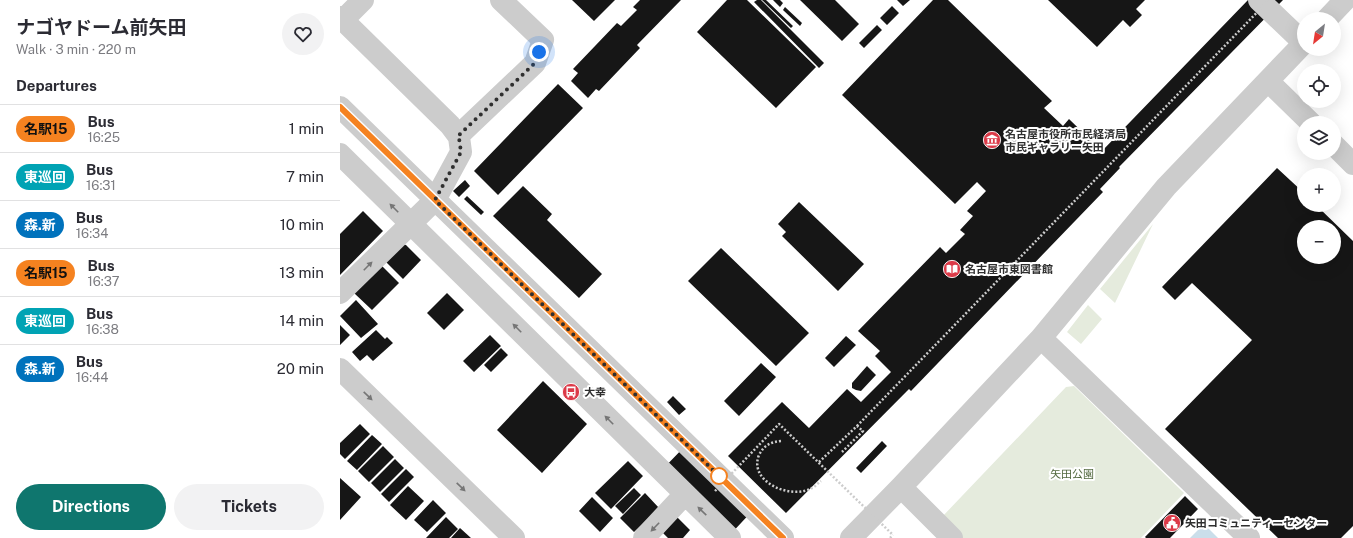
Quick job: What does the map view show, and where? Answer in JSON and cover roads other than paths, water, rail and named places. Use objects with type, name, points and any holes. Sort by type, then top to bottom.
[{"type":"street","points":[[340,293],[435,200],[461,152],[459,138],[450,125],[342,18],[363,0]]},
{"type":"street","points":[[458,136],[535,63],[543,40],[502,0]]},
{"type":"street","points":[[1259,0],[1297,36]]},
{"type":"street","points":[[1333,12],[1344,0]]},
{"type":"street","points":[[851,538],[1041,338],[1166,187],[1297,50]]},
{"type":"street","points":[[1268,81],[1305,116]]},
{"type":"street","points":[[340,107],[783,538]]},
{"type":"street","points":[[1341,152],[1353,164]]},
{"type":"street","points":[[340,154],[730,538]]},
{"type":"street","points":[[1041,338],[1249,538]]},
{"type":"street","points":[[340,369],[514,538]]},
{"type":"street","points":[[900,487],[952,538]]},
{"type":"street","points":[[644,538],[685,494]]},
{"type":"water","points":[[1204,524],[1218,538],[1190,538]]},
{"type":"place","name":"名古屋市役所市民経済局 市民ギャラリー矢田","points":[[992,140]]},
{"type":"place","name":"名古屋市東図書館","points":[[952,269]]},
{"type":"place","name":"大幸","points":[[571,392]]},
{"type":"place","name":"矢田コミュニティーセンター","points":[[1172,523]]},
{"type":"park label","name":"矢田公園","points":[[1072,474]]}]
